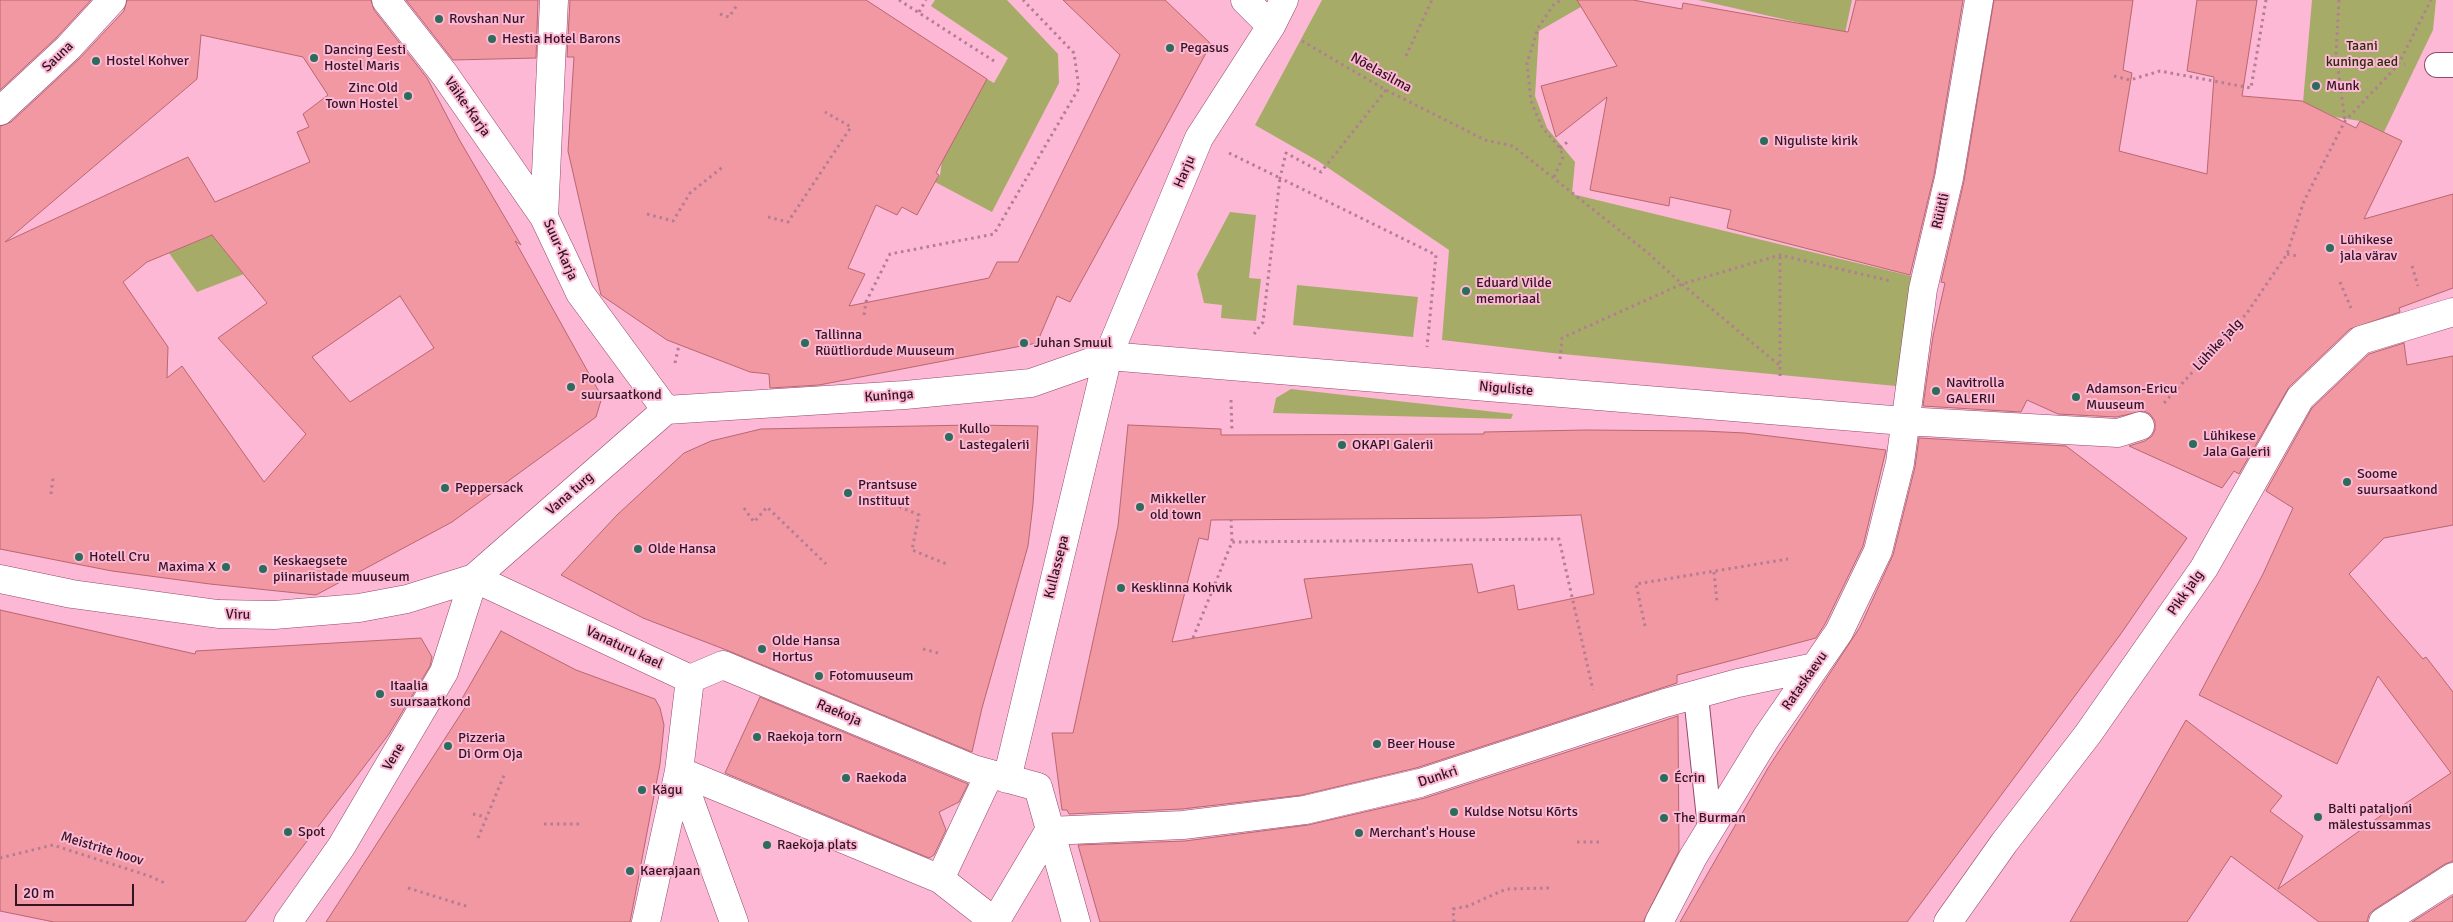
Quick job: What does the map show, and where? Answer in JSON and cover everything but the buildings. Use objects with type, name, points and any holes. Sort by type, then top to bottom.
[{"type":"street","name":"Sauna","points":[[0,111],[68,48],[112,0]]},
{"type":"street","name":"Väike-Karja","points":[[386,0],[445,75],[544,217]]},
{"type":"street","name":"Suur-Karja","points":[[554,0],[544,217],[580,293],[666,410]]},
{"type":"street","points":[[1245,0],[1271,26]]},
{"type":"street","name":"Harju","points":[[1108,356],[1199,138],[1271,26],[1284,0]]},
{"type":"street","name":"Rüütli","points":[[1904,421],[1923,289],[1949,178],[1979,0]]},
{"type":"street","name":"Pikk jalg","points":[[1948,922],[2004,843],[2088,734],[2204,568],[2300,398],[2361,340],[2453,312]]},
{"type":"street","name":"Niguliste","points":[[1108,356],[1904,421]]},
{"type":"street","name":"Kuninga","points":[[666,410],[905,395],[1031,383],[1108,356]]},
{"type":"street","name":"Kullassepa","points":[[998,777],[1108,356]]},
{"type":"street","name":"Vana turg","points":[[474,578],[666,410]]},
{"type":"street","points":[[1904,421],[2118,433],[2140,426]]},
{"type":"street","name":"Rataskaevu","points":[[1659,922],[1710,828],[1766,738],[1839,632],[1878,550],[1900,463],[1904,421]]},
{"type":"street","name":"Viru","points":[[0,579],[72,594],[148,605],[218,614],[274,615],[369,606],[407,599],[474,578]]},
{"type":"street","name":"Vanaturu kael","points":[[474,578],[690,679]]},
{"type":"street","name":"Vene","points":[[288,922],[341,847],[444,672],[474,578]]},
{"type":"street","name":"Raekoja","points":[[690,679],[724,665],[998,777]]},
{"type":"street","name":"Dunkri","points":[[1049,831],[1182,825],[1305,810],[1420,783],[1600,723],[1738,683],[1815,667]]},
{"type":"street","points":[[646,922],[679,771],[690,679]]},
{"type":"street","points":[[679,771],[940,879],[995,922],[1049,831]]},
{"type":"street","points":[[679,771],[734,922]]},
{"type":"street","points":[[940,879],[998,777],[1038,787],[1076,922]]},
{"type":"street","points":[[2383,922],[2453,877]]},
{"type":"lane","points":[[1696,696],[1710,828]]},
{"type":"path","points":[[899,0],[998,63]]},
{"type":"path","points":[[919,12],[926,0]]},
{"type":"path","points":[[864,315],[866,302],[890,254],[994,234],[1079,88],[1074,53],[1023,0]]},
{"type":"path","points":[[1406,56],[1432,0]]},
{"type":"path","points":[[1554,177],[1564,157],[1560,148],[1542,127],[1531,102],[1527,63],[1538,28],[1554,2],[1561,0]]},
{"type":"path","points":[[2114,76],[2130,80],[2160,71],[2251,88],[2266,0]]},
{"type":"path","points":[[2338,0],[2336,54],[2345,121]]},
{"type":"path","name":"Lühike jalg","points":[[2140,426],[2156,412],[2247,313],[2287,254],[2304,201],[2345,121],[2398,65],[2431,0]]},
{"type":"path","points":[[720,14],[729,17],[737,6]]},
{"type":"path","name":"Nõelasilma","points":[[1271,26],[1386,90],[1481,138],[1513,146],[1648,253],[1779,365]]},
{"type":"path","points":[[2398,65],[2407,64]]},
{"type":"path","points":[[1231,366],[1263,322],[1280,178],[1286,153],[1321,172],[1386,90]]},
{"type":"path","points":[[768,217],[788,222],[850,127],[825,112]]},
{"type":"path","points":[[1199,138],[1436,255],[1427,345]]},
{"type":"path","points":[[1560,148],[1570,140]]},
{"type":"path","points":[[647,214],[673,221],[690,193],[724,166]]},
{"type":"path","points":[[2287,254],[2297,256]]},
{"type":"path","points":[[1560,352],[1562,338],[1682,284],[1780,255],[1923,289]]},
{"type":"path","points":[[1780,255],[1779,365],[1781,411]]},
{"type":"path","points":[[2340,282],[2350,306]]},
{"type":"path","points":[[51,494],[53,478]]},
{"type":"path","points":[[882,483],[877,497],[919,515],[912,550],[948,565]]},
{"type":"path","points":[[744,508],[754,522],[767,507],[826,564]]},
{"type":"path","points":[[1193,638],[1232,542],[1231,519]]},
{"type":"path","points":[[1232,542],[1559,539],[1600,723]]},
{"type":"path","points":[[1646,626],[1636,584],[1788,560]]},
{"type":"path","points":[[1714,572],[1717,602]]},
{"type":"path","points":[[923,649],[938,653]]},
{"type":"path","points":[[478,838],[504,773]]},
{"type":"path","points":[[473,814],[486,817]]},
{"type":"path","points":[[544,824],[581,824]]},
{"type":"path","points":[[1577,842],[1601,842]]},
{"type":"path","name":"Meistrite hoov","points":[[0,858],[52,845],[149,876],[167,884]]},
{"type":"path","points":[[408,888],[469,907]]},
{"type":"path","points":[[1454,922],[1453,909],[1468,906],[1506,889],[1551,888]]},
{"type":"green space","points":[[935,0],[1007,0],[1058,54],[1059,83],[992,212],[935,182],[940,175],[942,160],[987,79],[994,83],[1008,58],[931,6]]},
{"type":"green space","points":[[1322,0],[1593,0],[1539,31],[1535,96],[1547,128],[1575,162],[1572,194],[1915,277],[1896,386],[1552,353],[1442,340],[1449,250],[1318,161],[1255,125]]},
{"type":"green space","points":[[1698,0],[1852,0],[1845,33]]},
{"type":"green space","name":"Taani kuninga aed","points":[[2312,0],[2436,0],[2433,30],[2384,132],[2360,121],[2335,117],[2303,102]]},
{"type":"green space","points":[[1230,212],[1256,215],[1249,278],[1261,279],[1256,321],[1221,318],[1222,305],[1204,303],[1197,274]]},
{"type":"green space","points":[[212,235],[244,274],[197,292],[169,253]]},
{"type":"green space","points":[[1297,285],[1418,297],[1413,337],[1293,325]]},
{"type":"green space","points":[[1291,389],[1513,414],[1511,419],[1273,413],[1276,398]]},
{"type":"place","name":"Rovshan Nur","points":[[439,19]]},
{"type":"place","name":"Hestia Hotel Barons","points":[[492,39]]},
{"type":"place","name":"Pegasus","points":[[1170,48]]},
{"type":"place","name":"Dancing Eesti Hostel Maris","points":[[314,58]]},
{"type":"place","name":"Hostel Kohver","points":[[96,61]]},
{"type":"place","name":"Munk","points":[[2316,86]]},
{"type":"place","name":"Zinc Old Town Hostel","points":[[408,96]]},
{"type":"place","name":"Niguliste kirik","points":[[1764,141]]},
{"type":"place","name":"Lühikese jala värav","points":[[2330,248]]},
{"type":"place","name":"Eduard Vilde memoriaal","points":[[1466,291]]},
{"type":"place","name":"Tallinna Rüütliordude Muuseum","points":[[805,343]]},
{"type":"place","name":"Juhan Smuul","points":[[1024,343]]},
{"type":"place","name":"Poola suursaatkond","points":[[571,387]]},
{"type":"place","name":"Navitrolla GALERII","points":[[1936,391]]},
{"type":"place","name":"Adamson-Ericu Muuseum","points":[[2076,397]]},
{"type":"place","name":"Kullo Lastegalerii","points":[[949,437]]},
{"type":"place","name":"Lühikese Jala Galerii","points":[[2193,444]]},
{"type":"place","name":"OKAPI Galerii","points":[[1342,445]]},
{"type":"place","name":"Soome suursaatkond","points":[[2347,482]]},
{"type":"place","name":"Peppersack","points":[[445,488]]},
{"type":"place","name":"Prantsuse Instituut","points":[[848,493]]},
{"type":"place","name":"Mikkeller old town","points":[[1140,507]]},
{"type":"place","name":"Olde Hansa","points":[[638,549]]},
{"type":"place","name":"Hotell Cru","points":[[79,557]]},
{"type":"place","name":"Maxima X","points":[[226,567]]},
{"type":"place","name":"Keskaegsete piinariistade muuseum","points":[[263,569]]},
{"type":"place","name":"Kesklinna Kohvik","points":[[1121,588]]},
{"type":"place","name":"Olde Hansa Hortus","points":[[762,649]]},
{"type":"place","name":"Fotomuuseum","points":[[819,676]]},
{"type":"place","name":"Itaalia suursaatkond","points":[[380,694]]},
{"type":"place","name":"Raekoja torn","points":[[757,737]]},
{"type":"place","name":"Beer House","points":[[1377,744]]},
{"type":"place","name":"Pizzeria Di Orm Oja","points":[[448,746]]},
{"type":"place","name":"Raekoda","points":[[846,778]]},
{"type":"place","name":"Écrin","points":[[1664,778]]},
{"type":"place","name":"Kägu","points":[[642,790]]},
{"type":"place","name":"Kuldse Notsu Kõrts","points":[[1454,812]]},
{"type":"place","name":"Balti pataljoni mälestussammas","points":[[2318,817]]},
{"type":"place","name":"The Burman","points":[[1664,818]]},
{"type":"place","name":"Spot","points":[[288,832]]},
{"type":"place","name":"Merchant's House","points":[[1359,833]]},
{"type":"place","name":"Raekoja plats","points":[[767,845]]},
{"type":"place","name":"Kaerajaan","points":[[630,871]]}]
